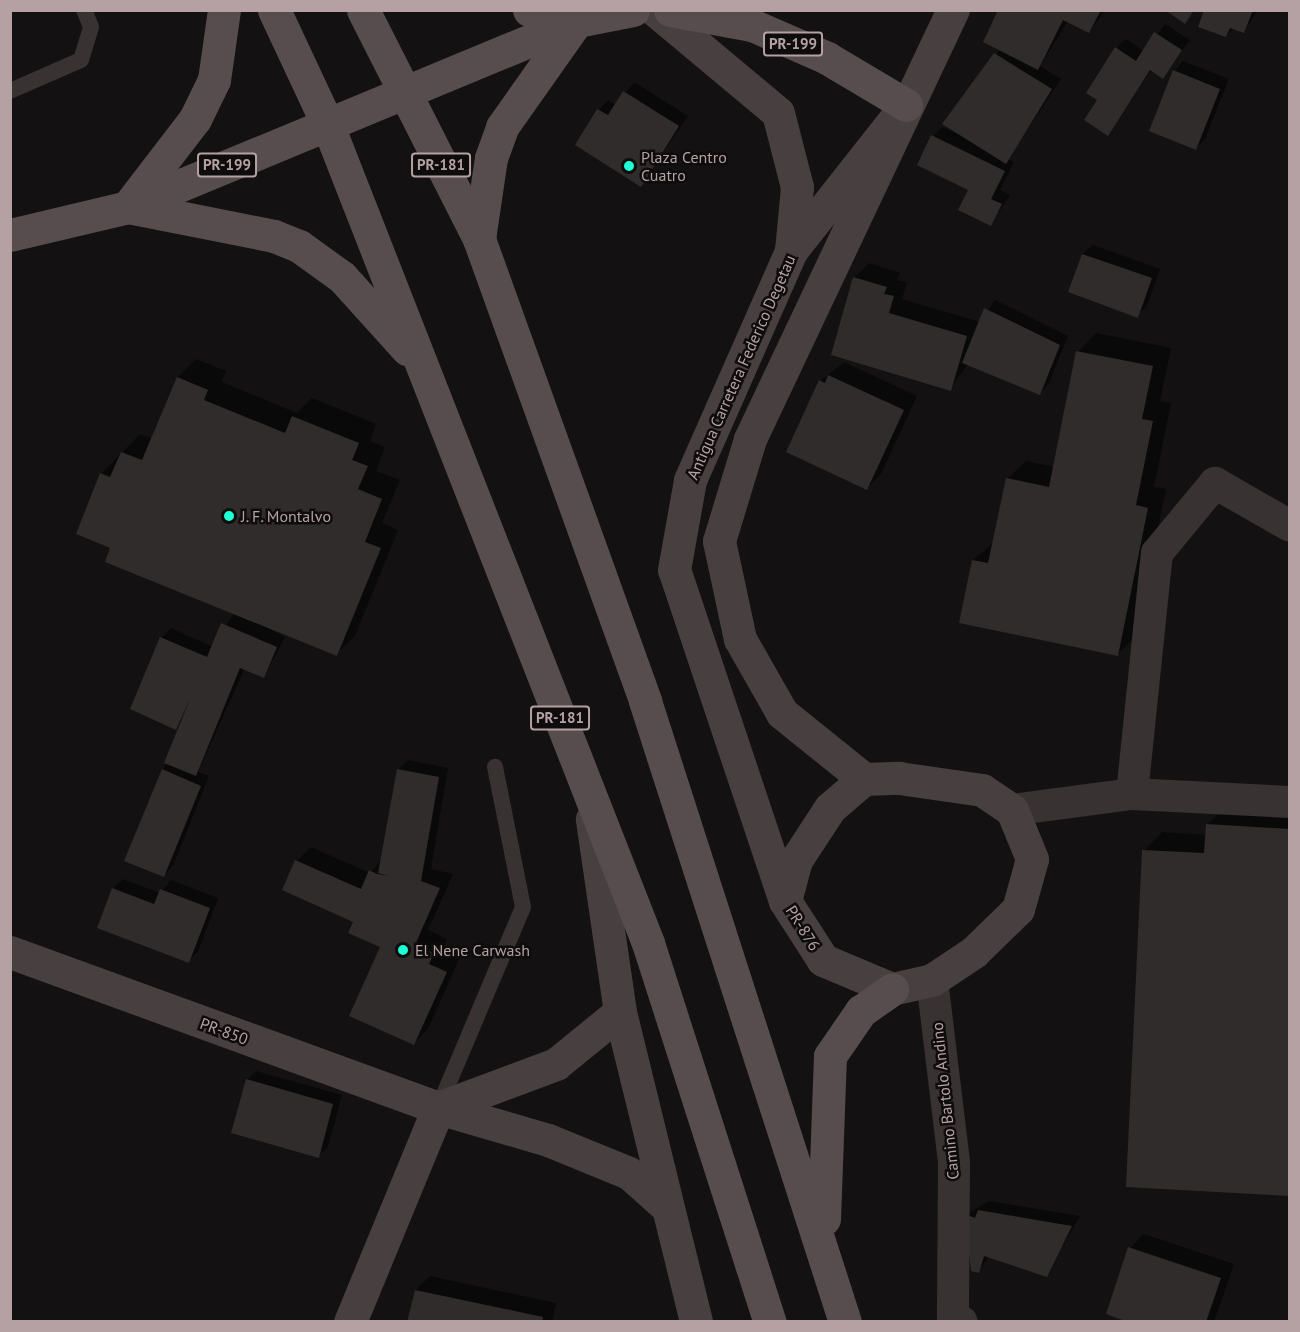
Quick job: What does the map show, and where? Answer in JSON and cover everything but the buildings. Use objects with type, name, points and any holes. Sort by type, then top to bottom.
[{"type":"main road","points":[[224,10],[224,41],[209,90],[195,119],[128,207],[274,236],[299,246],[342,277],[423,366]]},
{"type":"main road","name":"PR-181","points":[[274,10],[327,123],[648,943],[770,1322]]},
{"type":"main road","name":"PR-181","points":[[363,10],[480,239],[645,701],[823,1242],[845,1322]]},
{"type":"main road","points":[[480,239],[491,158],[502,127],[577,21],[529,10]]},
{"type":"main road","name":"PR-199","points":[[10,235],[128,207],[403,90],[577,21],[633,10]]},
{"type":"main road","name":"PR-199","points":[[670,10],[752,25],[827,58],[906,105]]},
{"type":"main road","points":[[823,1242],[830,1056],[861,1011],[892,989]]},
{"type":"street","points":[[655,10],[778,113],[797,188],[791,251]]},
{"type":"street","name":"Antigua Carretera Federico Degetau","points":[[864,779],[782,713],[740,639],[719,541],[750,439],[825,288],[906,105],[953,10]]},
{"type":"street","name":"Antigua Carretera Federico Degetau","points":[[785,901],[674,570],[690,480],[791,251],[906,105]]},
{"type":"street","points":[[1132,794],[1157,553],[1215,483],[1290,526]]},
{"type":"street","points":[[864,779],[899,778],[982,790],[1012,810],[1032,859],[1018,909],[974,952],[932,980],[892,989]]},
{"type":"street","name":"PR-876","points":[[864,779],[830,808],[796,860],[785,901],[823,960],[892,989]]},
{"type":"street","points":[[586,786],[620,1012],[696,1322]]},
{"type":"street","points":[[1012,810],[1132,794],[1290,802]]},
{"type":"street","name":"PR-850","points":[[10,952],[438,1108],[548,1140],[629,1173],[667,1207]]},
{"type":"street","name":"Camino Bartolo Andino","points":[[932,980],[954,1163],[953,1319],[962,1322]]},
{"type":"street","points":[[350,1322],[438,1108],[556,1064],[620,1012]]},
{"type":"lane","points":[[10,91],[81,60],[91,27],[84,10]]},
{"type":"lane","points":[[438,1108],[523,907],[495,767]]},
{"type":"place","name":"Plaza Centro Cuatro","points":[[629,166]]},
{"type":"place","name":"J. F. Montalvo","points":[[229,516]]},
{"type":"place","name":"El Nene Carwash","points":[[403,950]]}]
